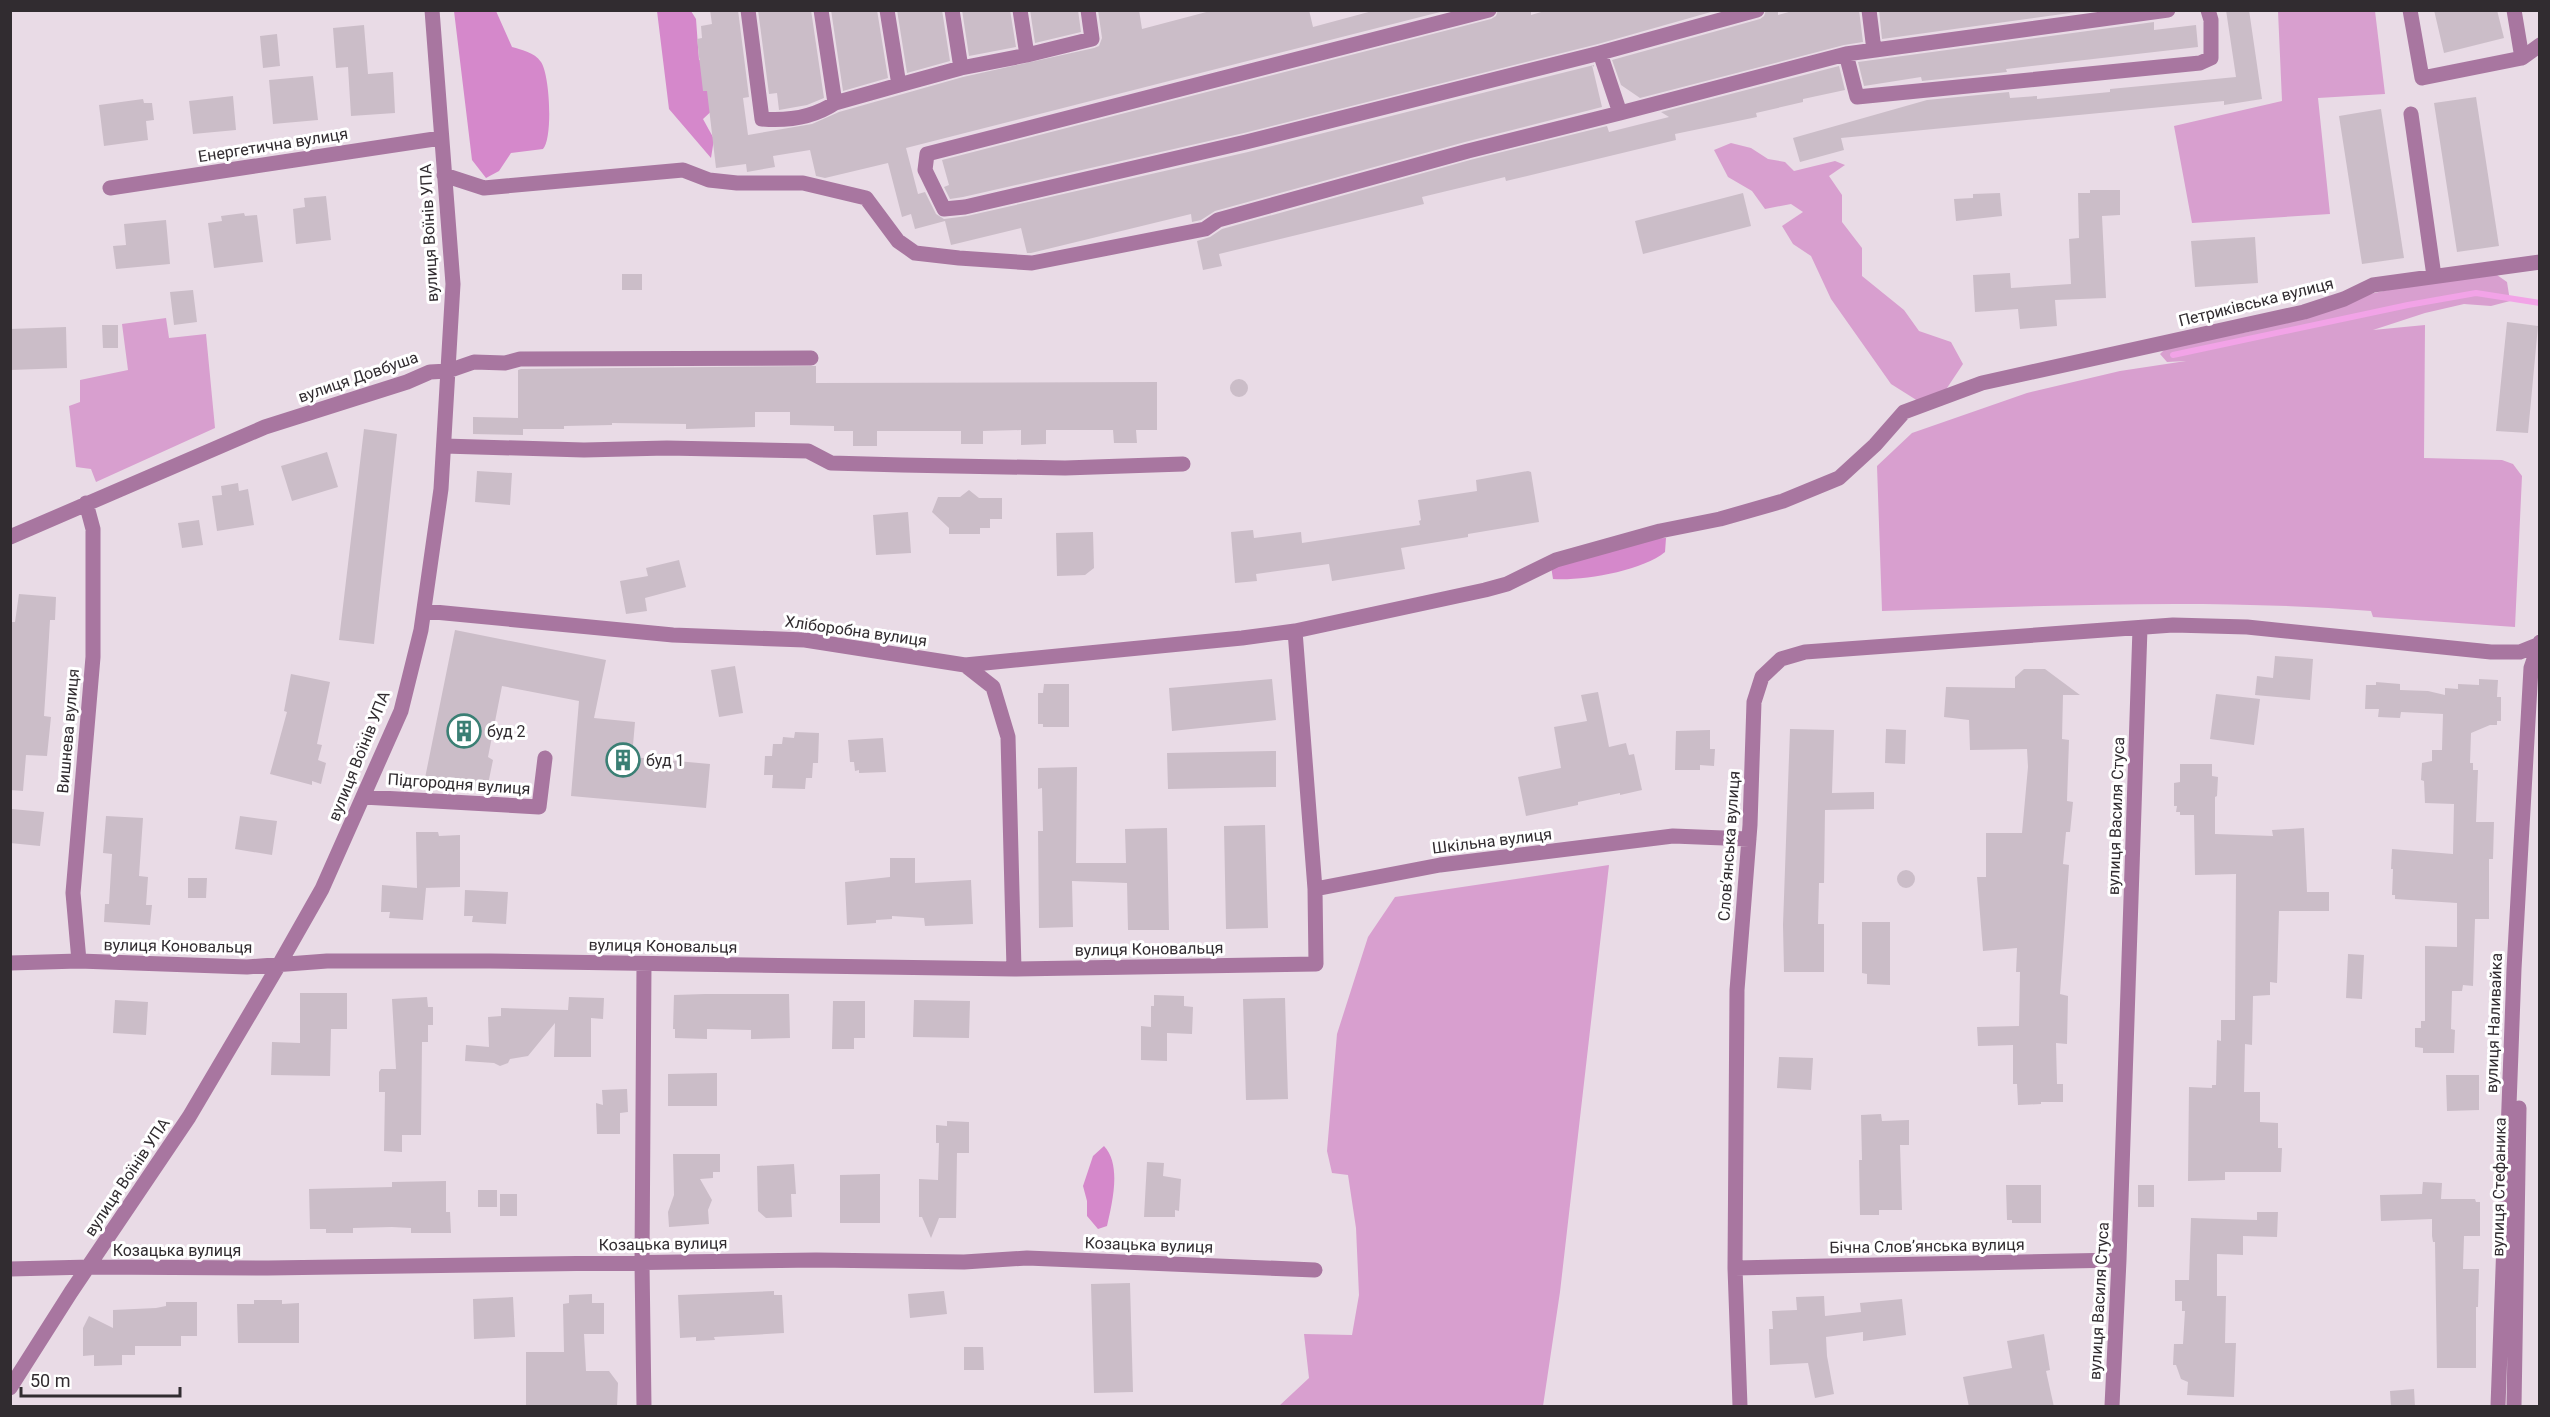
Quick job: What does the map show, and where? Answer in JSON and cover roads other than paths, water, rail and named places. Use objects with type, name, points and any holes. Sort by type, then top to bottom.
[{"type":"street","name":"вулиця Воїнів УПА","points":[[10,1388],[71,1292],[189,1117],[280,963],[322,889],[400,711],[424,611],[441,489],[453,284],[432,10]]},
{"type":"street","points":[[748,10],[762,119],[780,120],[822,112],[835,103],[961,68],[1092,39],[1088,10]]},
{"type":"street","points":[[821,10],[835,103]]},
{"type":"street","points":[[887,10],[899,85]]},
{"type":"street","points":[[952,10],[961,68]]},
{"type":"street","points":[[1020,10],[1027,55]]},
{"type":"street","points":[[1489,10],[927,154],[925,170],[944,209],[965,207],[1257,139],[1600,53],[1757,10]]},
{"type":"street","points":[[1869,10],[1874,50]]},
{"type":"street","points":[[444,175],[484,188],[683,170],[718,181],[802,183],[866,198],[898,241],[915,254],[1032,263],[1204,229],[1218,220],[1241,213],[1468,151],[1846,54],[2168,10]]},
{"type":"street","points":[[1846,54],[1857,98],[2200,63],[2211,58],[2211,20],[2208,10]]},
{"type":"street","points":[[2410,10],[2422,78],[2523,58],[2540,45]]},
{"type":"street","points":[[2514,10],[2523,58]]},
{"type":"street","points":[[1600,53],[1620,113]]},
{"type":"street","points":[[2411,114],[2434,276]]},
{"type":"street","name":"Енергетична вулиця","points":[[110,188],[441,138]]},
{"type":"street","name":"Петриківська вулиця","points":[[965,665],[1242,639],[1295,631],[1485,590],[1506,584],[1556,560],[1783,501],[1839,478],[1875,445],[1904,412],[1982,383],[2304,312],[2344,299],[2373,285],[2540,262]]},
{"type":"street","name":"вулиця Довбуша","points":[[10,537],[265,427],[407,382],[430,372],[448,371],[474,362],[505,363],[520,359],[811,358]]},
{"type":"street","points":[[444,446],[584,450],[667,448],[808,451],[831,464],[1065,468],[1183,464]]},
{"type":"street","name":"Вишнева вулиця","points":[[78,961],[73,894],[93,657],[93,529],[86,503]]},
{"type":"street","name":"Хліборобна вулиця","points":[[424,611],[673,635],[805,640],[965,665],[993,687],[1008,737],[1014,969]]},
{"type":"street","points":[[2140,628],[2173,625],[2247,627],[2491,651],[2520,652],[2539,643]]},
{"type":"street","name":"Словʼянська вулиця","points":[[1740,1407],[1735,1268],[1737,990],[1749,839],[1754,702],[1762,676],[1781,659],[1805,652],[2140,628]]},
{"type":"street","name":"вулиця Василя Стуса","points":[[2112,1407],[2140,628]]},
{"type":"street","points":[[1295,631],[1315,889]]},
{"type":"street","name":"вулиця Наливайка","points":[[2498,1407],[2514,969],[2531,668],[2539,643]]},
{"type":"street","name":"вулиця Стефаника","points":[[2514,1407],[2520,1058],[2539,643]]},
{"type":"street","name":"Підгородня вулиця","points":[[363,796],[539,807],[545,758]]},
{"type":"street","name":"Шкільна вулиця","points":[[1315,889],[1440,865],[1673,836],[1749,839]]},
{"type":"street","name":"вулиця Коновальця","points":[[10,963],[78,961],[247,967],[280,963],[443,961],[1014,969],[1316,964],[1315,889]]},
{"type":"street","points":[[644,963],[642,1263],[644,1407]]},
{"type":"street","name":"Козацька вулиця","points":[[10,1269],[268,1268],[816,1260],[953,1262],[1027,1258],[1316,1270]]},
{"type":"street","name":"Бічна Словʼянська вулиця","points":[[1735,1268],[2119,1260]]},
{"type":"waterway","points":[[2173,355],[2408,305],[2476,293],[2540,303]]},
{"type":"place","name":"буд 2","points":[[464,731]]},
{"type":"place","name":"буд 1","points":[[623,760]]}]
